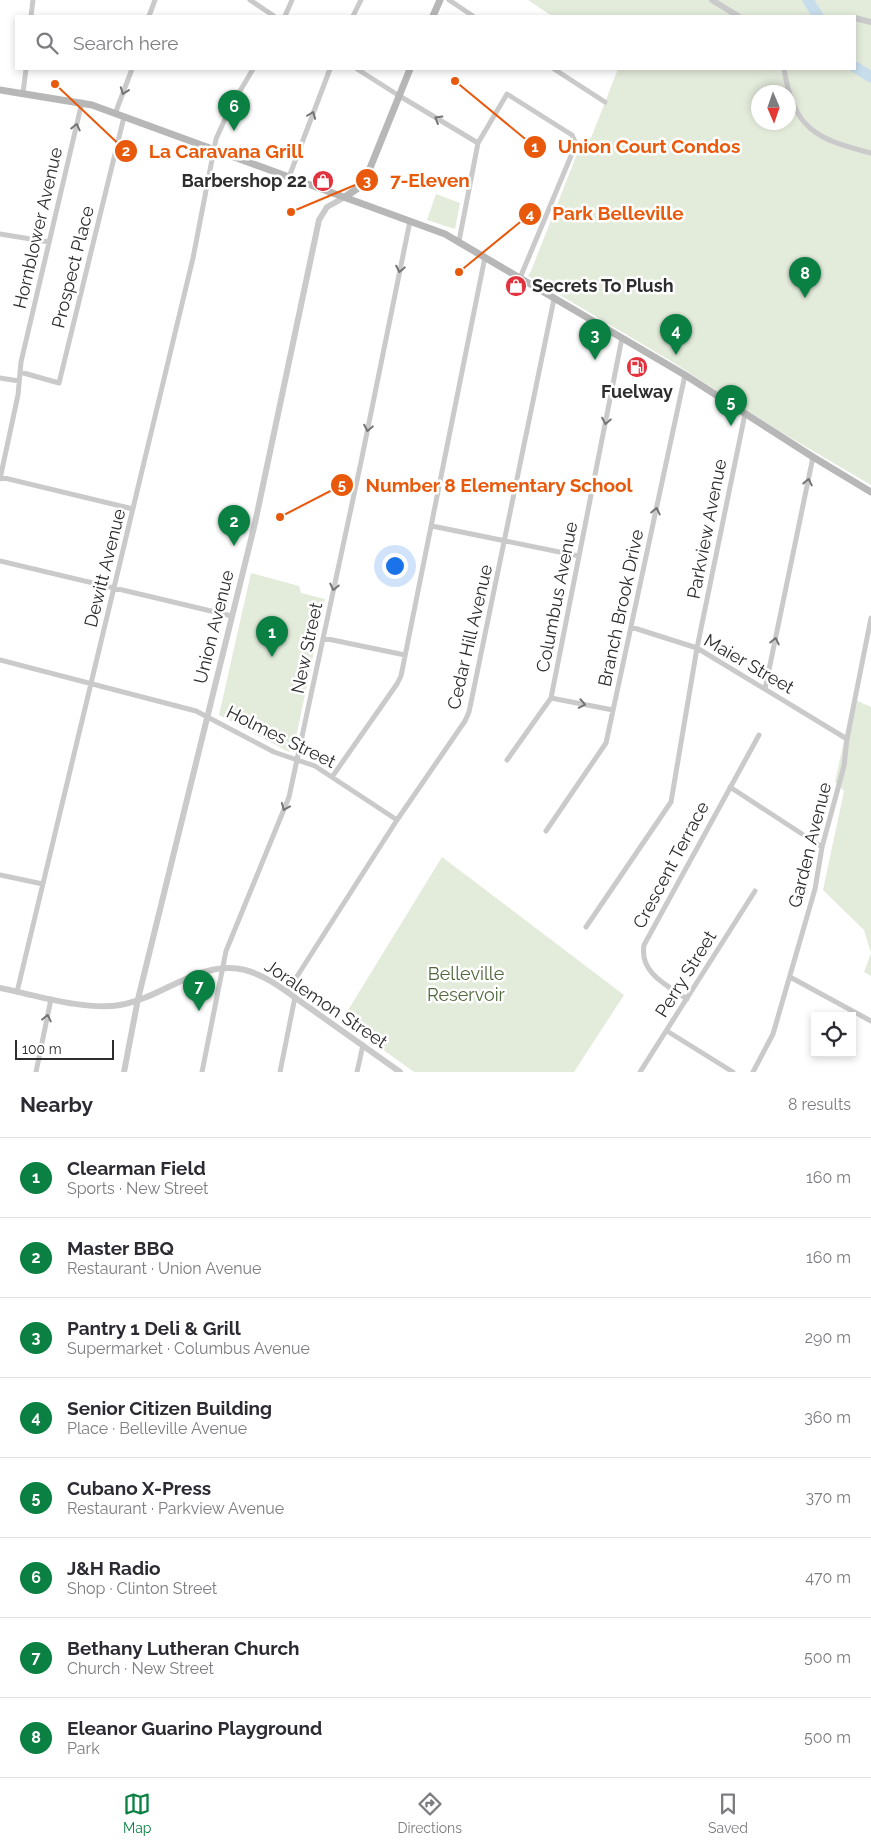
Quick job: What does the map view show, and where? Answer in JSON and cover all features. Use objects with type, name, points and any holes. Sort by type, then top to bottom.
[{"type":"main road","points":[[433,15],[440,0]]},
{"type":"main road","name":"Union Avenue","points":[[345,197],[358,188],[366,178],[410,70]]},
{"type":"main road","points":[[0,90],[82,102],[345,197],[459,241],[685,375],[813,458],[871,492]]},
{"type":"street","points":[[32,15],[33,0]]},
{"type":"street","points":[[149,15],[155,0]]},
{"type":"street","points":[[250,0],[272,15]]},
{"type":"street","points":[[285,15],[292,0]]},
{"type":"street","points":[[354,15],[361,0]]},
{"type":"street","points":[[448,0],[472,15]]},
{"type":"street","points":[[712,0],[736,15]]},
{"type":"street","points":[[856,18],[871,22]]},
{"type":"street","points":[[23,94],[26,70]]},
{"type":"street","points":[[115,114],[132,70]]},
{"type":"street","name":"Dewitt Avenue","points":[[17,992],[193,258],[213,149],[230,108],[252,70]]},
{"type":"street","points":[[289,177],[330,70]]},
{"type":"street","points":[[359,70],[398,96],[478,143]]},
{"type":"street","points":[[556,70],[605,102]]},
{"type":"street","points":[[784,70],[793,102],[805,124],[824,137],[871,153]]},
{"type":"street","points":[[459,241],[478,143],[507,94],[572,136],[575,140],[575,150],[520,278]]},
{"type":"street","name":"Hornblower Avenue","points":[[0,478],[20,372],[82,102]]},
{"type":"street","name":"Prospect Place","points":[[20,372],[59,383],[124,117]]},
{"type":"street","name":"Union Avenue","points":[[124,1072],[138,999],[255,523],[319,220],[327,207],[345,197]]},
{"type":"street","name":"New Street","points":[[202,1072],[226,951],[289,796],[410,221]]},
{"type":"street","points":[[0,234],[49,242]]},
{"type":"street","points":[[332,777],[401,676],[485,257]]},
{"type":"street","name":"Cedar Hill Avenue","points":[[287,992],[396,820],[465,721],[469,712],[554,299]]},
{"type":"street","name":"Columbus Avenue","points":[[506,760],[551,698],[622,338]]},
{"type":"street","name":"Branch Brook Drive","points":[[546,831],[606,743],[685,375]]},
{"type":"street","points":[[0,378],[19,382]]},
{"type":"street","name":"Parkview Avenue","points":[[586,927],[670,802],[697,648],[745,414]]},
{"type":"street","points":[[765,689],[813,458]]},
{"type":"street","points":[[0,478],[133,509]]},
{"type":"street","points":[[432,526],[578,556]]},
{"type":"street","points":[[0,561],[114,590],[232,616]]},
{"type":"street","name":"Garden Avenue","points":[[753,1072],[774,1034],[815,889],[822,847],[844,766],[847,739],[871,618]]},
{"type":"street","name":"Maier Street","points":[[631,627],[697,648],[847,739]]},
{"type":"street","points":[[323,638],[405,654]]},
{"type":"street","name":"Holmes Street","points":[[0,660],[196,711],[274,752],[315,766],[396,820]]},
{"type":"street","points":[[551,698],[614,710]]},
{"type":"street","name":"Crescent Terrace","points":[[687,998],[654,976],[645,957],[644,949],[647,940],[759,735]]},
{"type":"street","points":[[730,787],[822,847]]},
{"type":"street","points":[[0,875],[43,884]]},
{"type":"street","name":"Perry Street","points":[[640,1072],[755,890]]},
{"type":"street","name":"Joralemon Street","points":[[0,988],[98,1007],[118,1006],[204,972],[222,968],[252,972],[287,992],[400,1072]]},
{"type":"street","points":[[790,976],[871,1021]]},
{"type":"street","points":[[280,1072],[294,998]]},
{"type":"street","points":[[36,1072],[51,999]]},
{"type":"street","points":[[667,1031],[733,1072]]},
{"type":"street","points":[[357,1072],[363,1045]]},
{"type":"green space","points":[[528,0],[871,0],[871,485],[779,431],[674,363],[528,276],[579,149],[591,138],[618,70],[856,70],[856,15],[550,15]]},
{"type":"green space","points":[[436,194],[460,203],[455,229],[427,220]]},
{"type":"green space","points":[[251,573],[299,586],[301,593],[325,599],[294,747],[289,752],[219,715]]},
{"type":"green space","points":[[853,699],[871,707],[871,953],[864,930],[823,890],[844,791],[835,782]]},
{"type":"green space","name":"Belleville Reservoir","points":[[442,857],[624,995],[574,1072],[414,1072],[342,1020]]},
{"type":"green space","points":[[871,953],[871,976],[864,972]]},
{"type":"waterway","points":[[808,0],[817,15]]},
{"type":"waterway","points":[[856,68],[871,77]]},
{"type":"place","name":"Union Court Condos","points":[[455,81]]},
{"type":"place","name":"La Caravana Grill","points":[[55,84]]},
{"type":"place","name":"J&H Radio","points":[[234,131]]},
{"type":"place","name":"Barbershop 22","points":[[323,181]]},
{"type":"place","name":"7-Eleven","points":[[291,212]]},
{"type":"place","name":"Park Belleville","points":[[459,272]]},
{"type":"place","name":"Secrets To Plush","points":[[516,286]]},
{"type":"place","name":"Eleanor Guarino Playground","points":[[805,298]]},
{"type":"place","name":"Senior Citizen Building","points":[[676,355]]},
{"type":"place","name":"Pantry 1 Deli & Grill","points":[[595,360]]},
{"type":"place","name":"Fuelway","points":[[637,367]]},
{"type":"place","name":"Cubano X-Press","points":[[731,426]]},
{"type":"place","name":"Number 8 Elementary School","points":[[280,517]]},
{"type":"place","name":"Master BBQ","points":[[234,546]]},
{"type":"place","name":"Clearman Field","points":[[272,657]]},
{"type":"place","name":"Bethany Lutheran Church","points":[[199,1011]]}]
